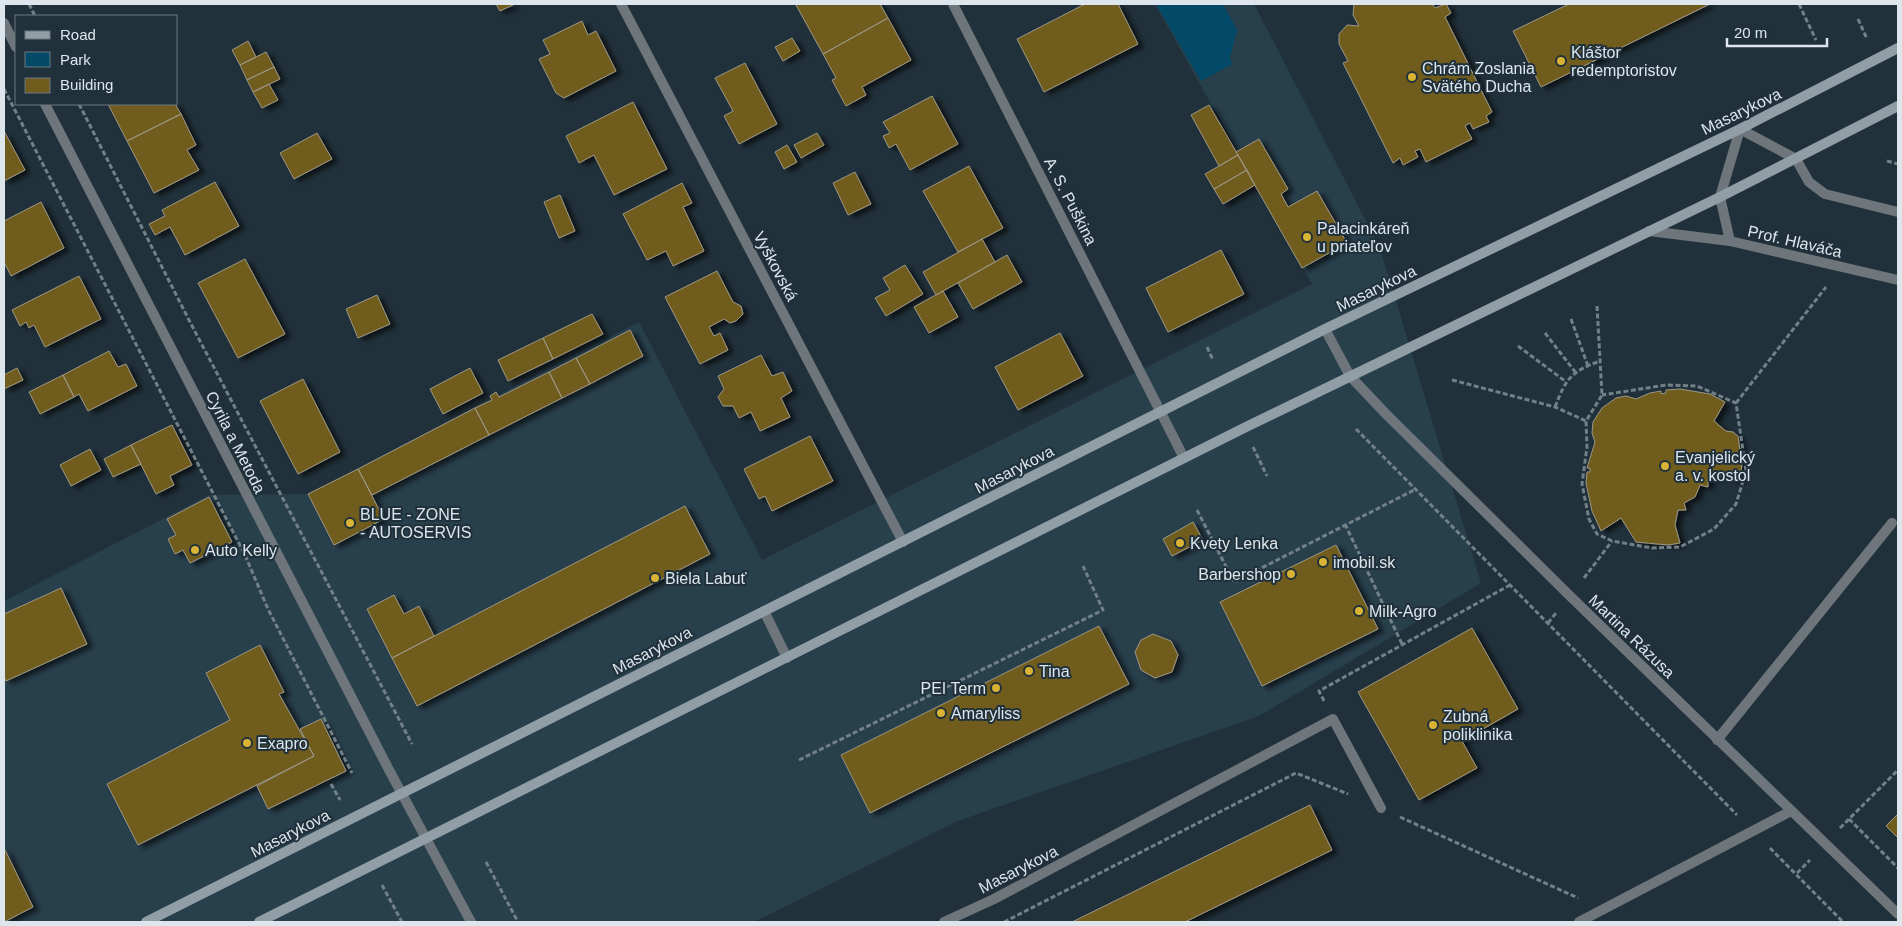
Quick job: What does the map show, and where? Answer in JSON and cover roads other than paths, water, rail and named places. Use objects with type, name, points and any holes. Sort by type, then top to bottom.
[{"type":"main road","name":"Masarykova","points":[[146,922],[1324,329],[1740,129],[1898,48]]},
{"type":"main road","points":[[259,922],[1184,458],[1720,197],[1898,106]]},
{"type":"street","name":"Vyškovská","points":[[621,4],[903,542]]},
{"type":"street","name":"A. S. Puškina","points":[[954,4],[1162,411],[1184,458]]},
{"type":"street","points":[[4,23],[15,45]]},
{"type":"street","name":"Cyrila a Metoda","points":[[46,105],[401,793],[471,922]]},
{"type":"street","points":[[1720,197],[1740,129],[1796,159],[1810,182],[1824,194],[1898,212]]},
{"type":"street","name":"Prof. Hlaváča","points":[[1720,197],[1730,241],[1898,280]]},
{"type":"street","points":[[1649,231],[1730,241]]},
{"type":"street","name":"Martina Rázusa","points":[[1324,329],[1350,376],[1548,575],[1898,914]]},
{"type":"street","points":[[1717,740],[1892,523]]},
{"type":"street","points":[[764,610],[787,658]]},
{"type":"street","name":"Masarykova","points":[[944,922],[994,899],[1333,719],[1381,808]]},
{"type":"street","points":[[1579,922],[1791,811]]},
{"type":"place","name":"Kláštor redemptoristov","points":[[1561,61]]},
{"type":"place","name":"Chrám Zoslania Svätého Ducha","points":[[1412,77]]},
{"type":"place","name":"Palacinkáreň u priateľov","points":[[1307,237]]},
{"type":"place","name":"Evanjelický a. v. kostol","points":[[1665,466]]},
{"type":"place","name":"BLUE - ZONE - AUTOSERVIS","points":[[350,523]]},
{"type":"place","name":"Kvety Lenka","points":[[1180,543]]},
{"type":"place","name":"Auto Kelly","points":[[195,550]]},
{"type":"place","name":"imobil.sk","points":[[1323,562]]},
{"type":"place","name":"Barbershop","points":[[1291,574]]},
{"type":"place","name":"Biela Labuť","points":[[655,578]]},
{"type":"place","name":"Milk-Agro","points":[[1359,611]]},
{"type":"place","name":"Tina","points":[[1029,671]]},
{"type":"place","name":"PEI Term","points":[[996,688]]},
{"type":"place","name":"Amaryliss","points":[[941,713]]},
{"type":"place","name":"Zubná poliklinika","points":[[1433,725]]},
{"type":"place","name":"Exapro","points":[[247,743]]}]
